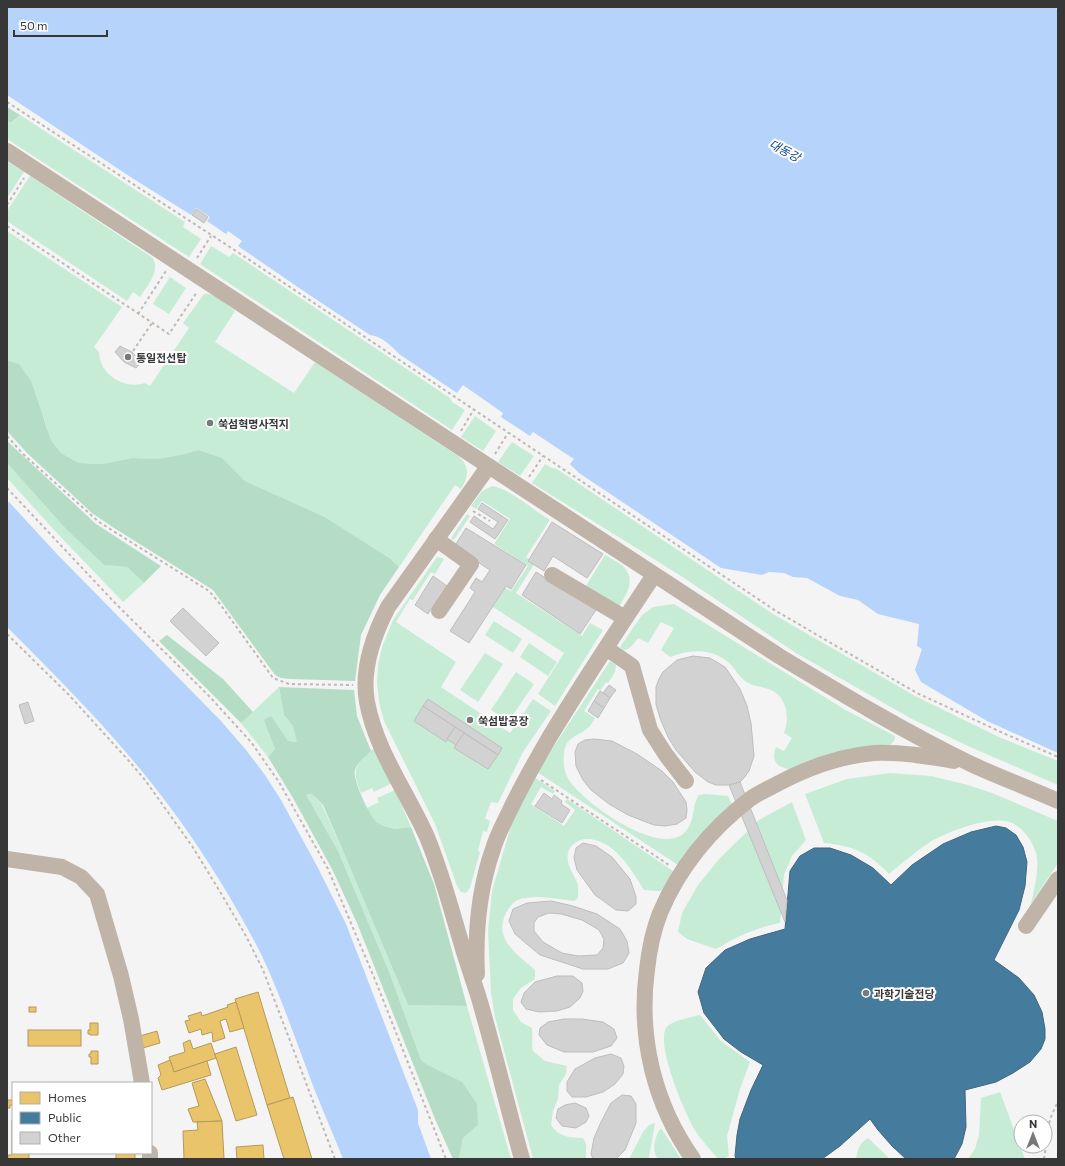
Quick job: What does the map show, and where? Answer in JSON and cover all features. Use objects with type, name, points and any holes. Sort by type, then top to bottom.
[{"type":"street","points":[[7,151],[204,281],[491,461],[654,575],[779,656],[906,730],[972,764],[1058,801]]},
{"type":"street","points":[[491,461],[388,607],[379,624],[368,656],[365,685],[372,722],[382,750],[426,837],[446,890],[463,951],[478,996],[522,1159]]},
{"type":"street","points":[[436,539],[471,564],[439,612]]},
{"type":"street","points":[[552,575],[625,618]]},
{"type":"street","points":[[478,996],[476,949],[480,901],[487,868],[500,830],[528,772],[566,710],[654,575]]},
{"type":"street","points":[[606,648],[632,666],[650,730],[666,755],[686,780]]},
{"type":"street","points":[[693,1159],[666,1112],[657,1088],[648,1057],[644,995],[648,956],[660,914],[670,893],[703,842],[741,806],[792,776],[814,766],[852,757],[888,753],[922,755],[972,764]]},
{"type":"street","points":[[7,859],[62,867],[81,877],[97,894],[132,1018],[142,1082]]},
{"type":"street","points":[[1026,926],[1058,879]]},
{"type":"path","points":[[7,102],[474,409],[776,611],[916,693],[1003,734],[1058,757]]},
{"type":"path","points":[[7,205],[31,167]]},
{"type":"path","points":[[7,226],[169,334],[204,281]]},
{"type":"path","points":[[195,261],[211,236]]},
{"type":"path","points":[[138,314],[173,261]]},
{"type":"path","points":[[133,351],[152,323]]},
{"type":"path","points":[[459,433],[474,409]]},
{"type":"path","points":[[491,461],[508,433]]},
{"type":"path","points":[[7,436],[23,454],[99,522],[209,591],[273,678],[289,684],[365,685]]},
{"type":"path","points":[[528,479],[543,456]]},
{"type":"path","points":[[7,488],[110,598],[209,696],[251,742],[279,782],[328,870],[376,982],[446,1159]]},
{"type":"path","points":[[467,507],[490,521]]},
{"type":"path","points":[[7,634],[69,695],[133,766],[145,780],[196,852],[238,923],[263,970],[336,1159]]},
{"type":"path","points":[[528,772],[682,873]]},
{"type":"path","points":[[1044,1159],[1050,1119],[1058,1101]]},
{"type":"green space","points":[[7,107],[20,115],[11,123],[7,121]]},
{"type":"green space","points":[[20,115],[185,222],[183,227],[201,239],[189,257],[7,139],[7,121],[12,123]]},
{"type":"green space","points":[[7,161],[24,172],[7,198]]},
{"type":"green space","points":[[30,176],[153,258],[155,263],[154,273],[140,297],[133,292],[127,301],[7,221],[7,211]]},
{"type":"green space","points":[[7,231],[122,307],[94,347],[99,352],[103,367],[114,378],[121,382],[137,385],[145,383],[150,386],[189,328],[183,323],[204,294],[212,295],[235,311],[215,342],[294,393],[315,362],[458,456],[466,467],[466,480],[461,489],[455,485],[399,567],[391,559],[325,517],[245,481],[221,458],[200,450],[156,459],[132,458],[102,464],[79,463],[61,453],[51,440],[45,421],[19,364],[7,360]]},
{"type":"green space","points":[[211,246],[229,257],[233,253],[450,398],[452,402],[465,410],[452,430],[200,264]]},
{"type":"green space","points":[[170,277],[186,288],[169,314],[153,304]]},
{"type":"green space","points":[[7,360],[19,364],[31,381],[51,440],[61,453],[79,463],[102,464],[132,458],[156,459],[199,450],[222,458],[245,481],[325,517],[391,559],[399,567],[380,595],[361,635],[355,681],[290,679],[281,678],[275,675],[213,590],[92,513],[27,453],[7,431]]},
{"type":"green space","points":[[475,416],[496,431],[483,451],[461,437]]},
{"type":"green space","points":[[7,441],[96,524],[161,566],[144,583],[127,567],[104,565],[66,529],[7,463]]},
{"type":"green space","points":[[512,442],[534,456],[520,476],[498,462]]},
{"type":"green space","points":[[7,463],[66,529],[104,565],[127,567],[144,583],[123,602],[7,478]]},
{"type":"green space","points":[[545,464],[557,469],[773,614],[915,696],[999,737],[1058,761],[1058,785],[970,747],[910,718],[796,653],[681,576],[532,483]]},
{"type":"green space","points":[[492,486],[513,495],[550,520],[526,557],[535,563],[516,593],[582,636],[590,623],[603,630],[555,706],[538,694],[564,653],[493,607],[505,588],[511,591],[528,566],[494,544],[510,519],[482,501],[476,509],[471,506],[482,491]]},
{"type":"green space","points":[[467,514],[470,516],[454,540],[451,538]]},
{"type":"green space","points":[[605,555],[623,566],[629,577],[629,588],[618,608],[584,589]]},
{"type":"green space","points":[[437,557],[444,559],[435,574],[431,572],[413,600],[410,599],[396,622],[456,662],[441,687],[510,733],[533,699],[551,711],[523,752],[498,803],[491,802],[485,818],[490,821],[487,832],[483,831],[478,851],[480,852],[470,888],[466,893],[461,892],[457,886],[435,824],[384,721],[379,702],[377,682],[378,665],[382,647],[393,620]]},
{"type":"green space","points":[[674,604],[844,709],[895,736],[895,739],[890,746],[789,769],[781,767],[774,759],[776,747],[784,751],[792,738],[784,733],[787,721],[786,708],[781,698],[776,693],[748,683],[740,677],[728,662],[715,654],[692,651],[670,657],[661,650],[674,628],[661,622],[648,643],[638,638],[629,648],[624,650],[620,647],[642,615],[653,607]]},
{"type":"green space","points":[[494,621],[522,639],[513,653],[485,635]]},
{"type":"green space","points":[[167,635],[223,679],[253,712],[241,723],[159,641]]},
{"type":"green space","points":[[529,643],[557,662],[548,676],[520,657]]},
{"type":"green space","points":[[485,653],[503,664],[478,702],[460,690]]},
{"type":"green space","points":[[610,661],[616,665],[615,672],[608,683],[606,682],[600,691],[598,689],[584,711],[595,718],[592,724],[572,738],[565,748],[564,767],[566,774],[577,790],[605,813],[622,824],[656,838],[671,839],[683,834],[687,830],[692,820],[695,804],[699,795],[706,794],[728,796],[732,804],[678,865],[537,772]]},
{"type":"green space","points":[[516,672],[534,684],[509,721],[491,710]]},
{"type":"green space","points":[[279,687],[284,715],[293,726],[298,742],[288,741],[271,717],[275,749],[268,757],[241,723]]},
{"type":"green space","points":[[279,687],[354,690],[357,716],[371,751],[360,762],[355,770],[356,781],[362,798],[378,823],[386,827],[394,828],[411,827],[434,884],[467,1006],[408,1005],[323,805],[312,794],[306,795],[338,851],[390,974],[421,1060],[462,1082],[477,1104],[478,1125],[463,1138],[459,1159],[453,1159],[435,1119],[357,923],[332,869],[293,798],[268,757],[275,749],[264,720],[271,716],[288,741],[297,742],[293,726],[284,715]]},
{"type":"green space","points":[[374,748],[392,783],[374,792],[372,788],[361,793],[356,778],[357,768],[363,759]]},
{"type":"green space","points":[[890,773],[931,776],[968,785],[992,793],[1058,821],[1058,863],[1031,904],[1037,872],[1036,853],[1027,835],[1012,823],[1004,821],[982,822],[958,829],[930,842],[889,874],[874,860],[860,851],[824,843],[805,794],[847,779]]},
{"type":"green space","points":[[534,777],[555,791],[553,794],[541,787],[531,804],[564,826],[575,810],[565,802],[567,799],[673,871],[664,890],[644,890],[621,857],[613,850],[596,840],[581,840],[572,846],[568,854],[568,863],[578,884],[578,898],[574,901],[543,897],[522,899],[516,901],[509,907],[503,922],[503,931],[509,945],[514,952],[535,970],[535,979],[521,988],[513,999],[513,1010],[521,1022],[532,1028],[533,1051],[545,1061],[567,1066],[566,1074],[559,1085],[558,1099],[553,1111],[551,1125],[561,1135],[583,1138],[586,1144],[586,1159],[533,1159],[495,1017],[491,993],[488,931],[492,891],[513,819]]},
{"type":"green space","points":[[395,790],[411,827],[391,828],[380,824],[375,820],[367,808],[379,802],[377,798]]},
{"type":"green space","points":[[312,794],[322,805],[408,1005],[467,1006],[511,1159],[459,1159],[463,1138],[478,1125],[443,1073],[421,1060],[390,974],[338,851],[305,795]]},
{"type":"green space","points":[[792,802],[806,840],[792,856],[784,875],[780,923],[747,933],[716,949],[687,939],[678,932],[682,913],[698,885],[720,858],[759,820]]},
{"type":"green space","points":[[700,1015],[721,1041],[750,1062],[740,1089],[727,1136],[729,1156],[723,1159],[718,1159],[693,1127],[672,1078],[665,1049],[664,1037],[668,1026],[672,1023]]},
{"type":"green space","points":[[1000,1092],[1013,1127],[1013,1154],[1023,1154],[1025,1159],[968,1159],[975,1149],[979,1135],[981,1098]]},
{"type":"green space","points":[[655,1123],[649,1158],[629,1159],[643,1132],[649,1125]]},
{"type":"green space","points":[[661,1128],[681,1159],[658,1159],[656,1156],[654,1148],[657,1135]]},
{"type":"green space","points":[[868,1138],[890,1159],[856,1159],[859,1147]]},
{"type":"water","name":"대동강","points":[[7,7],[1055,7],[1058,10],[1058,753],[987,721],[921,682],[915,670],[922,649],[917,646],[919,624],[878,614],[858,600],[840,596],[807,578],[793,577],[784,573],[769,572],[762,575],[721,568],[579,473],[570,464],[574,459],[533,432],[530,436],[501,417],[503,413],[463,385],[457,393],[399,354],[386,342],[378,337],[370,335],[238,246],[242,241],[228,231],[226,234],[207,221],[210,217],[196,208],[191,215],[129,176],[7,95]]},
{"type":"water","points":[[9,502],[56,553],[221,721],[265,775],[281,800],[318,868],[346,924],[418,1110],[418,1123],[431,1159],[343,1159],[265,962],[245,923],[200,849],[166,802],[116,740],[7,627],[7,503]]},
{"type":"building: Homes","points":[[258,992],[290,1098],[267,1105],[235,999]]},
{"type":"building: Homes","points":[[236,1002],[244,1028],[230,1032],[226,1019],[220,1021],[225,1038],[213,1042],[212,1032],[202,1035],[201,1029],[189,1033],[185,1021],[190,1020],[188,1016],[201,1012],[202,1016],[228,1007],[227,1005]]},
{"type":"building: Homes","points":[[29,1007],[36,1007],[36,1012],[29,1012]]},
{"type":"building: Homes","points":[[90,1023],[98,1023],[98,1035],[88,1034],[88,1030],[90,1030]]},
{"type":"building: Homes","points":[[28,1030],[81,1030],[81,1046],[28,1046]]},
{"type":"building: Homes","points":[[157,1031],[160,1043],[143,1048],[140,1036]]},
{"type":"building: Homes","points":[[190,1040],[193,1049],[211,1043],[216,1058],[174,1072],[169,1057],[185,1052],[183,1043]]},
{"type":"building: Homes","points":[[236,1047],[257,1115],[236,1121],[215,1054]]},
{"type":"building: Homes","points":[[91,1051],[98,1051],[98,1064],[91,1064],[91,1057],[89,1057],[89,1054],[91,1054]]},
{"type":"building: Homes","points":[[170,1060],[174,1072],[207,1061],[211,1075],[162,1090],[158,1078],[161,1075],[158,1065]]},
{"type":"building: Homes","points":[[205,1079],[222,1121],[193,1122],[188,1109],[199,1106],[192,1083]]},
{"type":"building: Homes","points":[[293,1097],[312,1159],[284,1159],[267,1105]]},
{"type":"building: Homes","points":[[7,1100],[12,1100],[12,1105],[10,1105],[10,1108],[7,1108]]},
{"type":"building: Homes","points":[[222,1121],[224,1159],[184,1159],[183,1131],[198,1130],[197,1122]]},
{"type":"building: Homes","points":[[263,1145],[264,1159],[237,1159],[236,1147]]},
{"type":"building: Homes","points":[[29,1154],[29,1159],[8,1159],[8,1155]]},
{"type":"building: Homes","points":[[116,1154],[135,1154],[135,1159],[116,1159]]},
{"type":"building: Public","name":"과학기술전당","points":[[996,826],[1006,828],[1016,835],[1023,847],[1027,862],[1025,886],[1019,910],[994,960],[1019,978],[1034,995],[1042,1012],[1045,1029],[1045,1039],[1041,1049],[1030,1062],[1013,1073],[996,1082],[965,1090],[966,1127],[962,1144],[954,1159],[906,1159],[892,1146],[870,1119],[840,1146],[822,1159],[736,1159],[737,1135],[740,1119],[751,1090],[763,1065],[741,1052],[724,1039],[704,1013],[698,992],[706,968],[725,950],[750,939],[785,929],[790,871],[800,856],[814,848],[830,848],[851,855],[873,868],[891,885],[912,865],[943,844],[971,832]]},
{"type":"building: Other","points":[[196,209],[208,217],[204,223],[192,215]]},
{"type":"building: Other","name":"통일전선탑","points":[[120,346],[132,352],[141,362],[136,368],[124,362],[115,352]]},
{"type":"building: Other","points":[[482,503],[508,520],[495,539],[470,522],[474,516],[493,529],[498,522],[478,509]]},
{"type":"building: Other","points":[[552,522],[603,554],[587,578],[553,556],[544,571],[528,561]]},
{"type":"building: Other","points":[[466,528],[526,565],[511,589],[506,586],[469,643],[450,631],[475,592],[470,588],[476,578],[482,582],[490,570],[454,547]]},
{"type":"building: Other","points":[[536,572],[596,610],[580,634],[522,595]]},
{"type":"building: Other","points":[[433,576],[447,586],[428,614],[415,605]]},
{"type":"building: Other","points":[[183,608],[219,643],[206,656],[170,621]]},
{"type":"building: Other","points":[[693,656],[710,658],[725,667],[740,689],[747,706],[751,723],[754,756],[749,771],[740,782],[729,785],[716,785],[708,782],[695,772],[676,750],[668,737],[660,718],[656,704],[656,687],[659,679],[663,672],[677,660]]},
{"type":"building: Other","points":[[609,685],[616,690],[610,698],[603,693]]},
{"type":"building: Other","points":[[600,691],[610,698],[604,708],[594,701]]},
{"type":"building: Other","points":[[428,699],[502,748],[498,755],[423,706]]},
{"type":"building: Other","points":[[594,701],[604,708],[598,718],[588,711]]},
{"type":"building: Other","points":[[28,702],[34,721],[25,724],[19,705]]},
{"type":"building: Other","points":[[423,706],[455,727],[446,742],[414,721]]},
{"type":"building: Other","points":[[455,727],[464,733],[456,745],[447,739]]},
{"type":"building: Other","points":[[464,733],[498,755],[488,769],[454,748]]},
{"type":"building: Other","points":[[594,739],[612,741],[637,754],[662,771],[673,782],[686,802],[686,818],[677,824],[665,826],[654,825],[628,815],[609,804],[591,790],[583,780],[576,766],[575,752],[578,744],[585,740]]},
{"type":"building: Other","points":[[740,782],[787,900],[785,922],[729,785]]},
{"type":"building: Other","points":[[544,793],[552,799],[554,795],[562,801],[561,804],[570,810],[562,823],[535,806]]},
{"type":"building: Other","points":[[583,843],[596,846],[612,857],[630,879],[636,897],[636,904],[628,911],[616,910],[595,895],[577,870],[574,858],[576,848]]},
{"type":"building: Other","points":[[551,901],[597,914],[620,929],[627,941],[629,953],[623,963],[608,969],[583,969],[540,955],[515,934],[509,921],[513,909],[527,903]],"holes":[[[549,913],[561,914],[582,920],[599,930],[604,939],[603,948],[597,955],[578,956],[562,953],[543,942],[534,931],[534,923],[538,917]]]},
{"type":"building: Other","points":[[557,976],[573,976],[582,983],[583,991],[580,998],[570,1007],[557,1011],[539,1012],[526,1009],[521,1002],[524,993],[535,982]]},
{"type":"building: Other","points":[[564,1019],[582,1019],[603,1022],[614,1029],[617,1038],[611,1046],[593,1052],[564,1052],[547,1045],[539,1035],[540,1028],[548,1022]]},
{"type":"building: Other","points":[[611,1054],[621,1058],[624,1066],[623,1074],[615,1084],[603,1092],[586,1097],[572,1097],[567,1091],[567,1082],[575,1069],[595,1058]]},
{"type":"building: Other","points":[[622,1095],[631,1096],[636,1104],[636,1123],[625,1150],[616,1159],[593,1159],[591,1154],[594,1138],[601,1122],[611,1103]]},
{"type":"building: Other","points":[[575,1103],[586,1108],[589,1116],[586,1122],[576,1128],[562,1126],[556,1118],[558,1109],[565,1105]]},
{"type":"place","name":"통일전선탑","points":[[128,357]]},
{"type":"place","name":"쑥섬혁명사적지","points":[[210,423]]},
{"type":"place","name":"쑥섬밥공장","points":[[470,720]]},
{"type":"place","name":"과학기술전당","points":[[866,993]]}]
